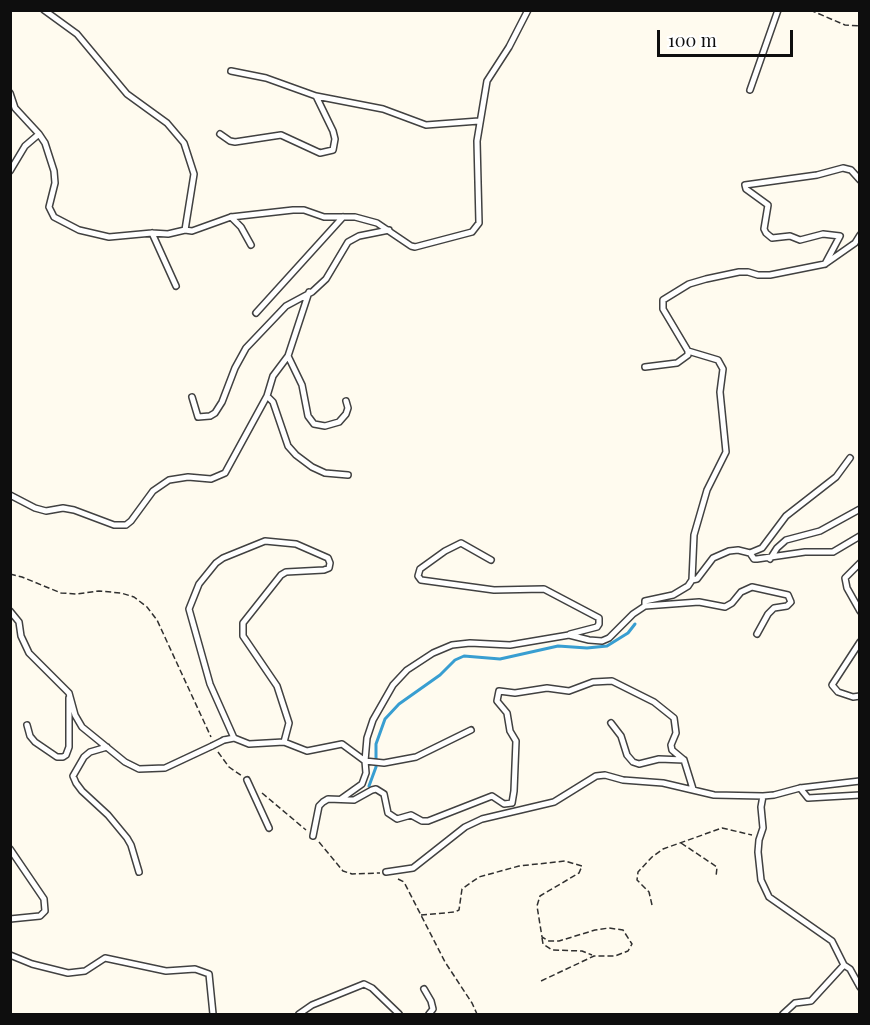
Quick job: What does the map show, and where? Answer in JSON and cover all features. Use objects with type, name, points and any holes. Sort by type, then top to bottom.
[{"type":"lane","points":[[44,10],[77,34],[127,94],[167,123],[184,143],[194,174],[184,230]]},
{"type":"lane","points":[[10,93],[15,108],[45,143],[54,171],[55,183],[50,207],[54,217],[59,222],[79,230],[109,237],[168,234],[184,230],[192,231],[231,217],[304,210],[324,217],[355,217],[377,223],[415,247],[472,232],[479,223],[477,141],[487,81],[509,47],[528,10]]},
{"type":"lane","points":[[750,90],[778,10]]},
{"type":"lane","points":[[231,71],[266,78],[316,96],[383,109],[426,124],[479,121]]},
{"type":"lane","points":[[220,134],[235,142],[281,135],[320,153],[333,150],[335,139],[333,131],[316,96]]},
{"type":"lane","points":[[10,171],[25,146],[39,135]]},
{"type":"lane","points":[[825,264],[840,236],[823,234],[800,240],[789,236],[771,238],[764,229],[768,205],[746,189],[745,185],[817,175],[843,168],[850,170],[860,180]]},
{"type":"lane","points":[[231,217],[241,227],[251,245]]},
{"type":"lane","points":[[256,313],[343,217]]},
{"type":"lane","points":[[192,397],[198,417],[215,413],[246,348],[286,306],[326,279],[348,242],[359,236],[389,230]]},
{"type":"lane","points":[[153,233],[176,286]]},
{"type":"lane","points":[[645,606],[645,601],[673,595],[688,586],[692,580],[694,535],[707,490],[726,453],[720,392],[723,369],[718,360],[688,351],[663,309],[663,300],[689,284],[706,279],[739,272],[770,275],[825,264],[855,243],[860,235]]},
{"type":"lane","points":[[10,495],[46,511],[63,508],[114,525],[126,525],[153,491],[169,480],[188,477],[211,479],[225,473],[267,396],[273,376],[288,356],[309,292]]},
{"type":"lane","points":[[645,367],[681,361],[688,355],[688,351]]},
{"type":"lane","points":[[288,356],[302,385],[309,416],[314,424],[325,426],[339,422],[346,414],[348,408],[346,401]]},
{"type":"lane","points":[[267,396],[273,402],[288,446],[296,455],[312,467],[325,472],[348,475]]},
{"type":"lane","points":[[692,580],[697,579],[714,558],[729,551],[738,550],[750,553],[762,548],[786,516],[836,477],[850,458]]},
{"type":"lane","points":[[770,558],[786,540],[820,531],[860,509]]},
{"type":"lane","points":[[750,553],[754,559],[804,552],[833,552],[860,536]]},
{"type":"lane","points":[[234,738],[210,684],[189,609],[198,584],[216,563],[265,541],[296,544],[327,558],[330,563],[329,568],[324,570],[281,574],[243,623],[243,636],[277,686],[289,723],[284,742]]},
{"type":"lane","points":[[337,800],[362,784],[368,762],[367,738],[373,720],[393,685],[407,670],[433,653],[452,645],[470,643],[510,645],[569,635],[597,627],[599,624],[599,618],[544,589],[494,590],[421,580],[418,576],[420,569],[445,551],[462,543],[491,560]]},
{"type":"lane","points":[[860,563],[845,578],[847,588],[860,611]]},
{"type":"lane","points":[[569,635],[602,641],[609,638],[633,614],[645,606],[699,602],[725,606],[752,586],[788,595],[791,602],[787,606],[774,608],[757,634]]},
{"type":"lane","points":[[10,611],[19,622],[21,636],[29,653],[69,693],[75,715],[82,727],[125,762],[139,769],[165,768],[212,744],[234,738],[249,744],[284,742],[307,751],[342,744],[368,762],[384,763],[416,757],[471,730]]},
{"type":"lane","points":[[860,642],[832,685],[838,692],[853,697],[860,696]]},
{"type":"lane","points":[[313,836],[319,806],[328,799],[354,800],[376,789],[384,794],[388,813],[397,819],[411,815],[428,821],[492,796],[504,804],[512,803],[516,741],[510,731],[507,713],[497,701],[499,691],[515,693],[547,688],[569,690],[593,682],[612,681],[654,702],[674,718],[676,733],[671,745],[672,750],[684,760],[693,789]]},
{"type":"lane","points":[[27,725],[30,736],[35,742],[57,757],[63,758],[69,747],[67,719],[69,693]]},
{"type":"lane","points":[[611,723],[621,736],[627,755],[633,762],[639,764],[658,759],[684,760]]},
{"type":"lane","points":[[107,747],[90,752],[84,757],[73,776],[82,791],[108,815],[127,838],[139,872]]},
{"type":"lane","points":[[386,872],[413,868],[465,827],[482,819],[554,802],[596,776],[605,775],[623,780],[663,783],[714,795],[762,796],[800,788],[860,781]]},
{"type":"lane","points":[[247,780],[269,828]]},
{"type":"lane","points":[[800,788],[808,798],[860,795]]},
{"type":"lane","points":[[762,796],[763,828],[758,852],[761,880],[769,897],[832,941],[844,965],[860,987]]},
{"type":"lane","points":[[10,849],[44,899],[45,911],[40,916],[10,919]]},
{"type":"lane","points":[[10,955],[32,964],[68,973],[85,971],[105,958],[166,971],[195,969],[208,974],[213,1014]]},
{"type":"lane","points":[[783,1014],[795,1004],[811,1001],[844,965]]},
{"type":"lane","points":[[299,1014],[312,1005],[364,984],[372,988],[399,1014]]},
{"type":"lane","points":[[424,989],[433,1009],[429,1014]]},
{"type":"path","points":[[810,10],[845,25],[860,26]]},
{"type":"path","points":[[10,574],[61,593],[99,591],[122,593],[134,597],[147,607],[157,620],[212,744]]},
{"type":"path","points":[[217,751],[229,767],[313,836],[343,871],[352,874],[386,872],[404,882],[445,962],[477,1014]]},
{"type":"path","points":[[652,905],[649,892],[637,880],[638,872],[663,849],[722,828],[743,831],[761,838]]},
{"type":"path","points":[[681,843],[717,867],[716,877]]},
{"type":"path","points":[[421,915],[459,910],[462,889],[478,877],[519,866],[565,861],[582,866],[579,873],[540,896],[537,906],[543,944],[552,950],[582,951],[594,956],[615,956],[628,951],[632,944],[623,930],[609,928],[559,941],[542,937]]},
{"type":"path","points":[[541,981],[594,956]]},
{"type":"waterway","points":[[369,786],[376,767],[376,744],[385,719],[399,704],[440,675],[455,660],[464,656],[500,659],[558,646],[587,648],[607,646],[628,633],[635,624]]}]
